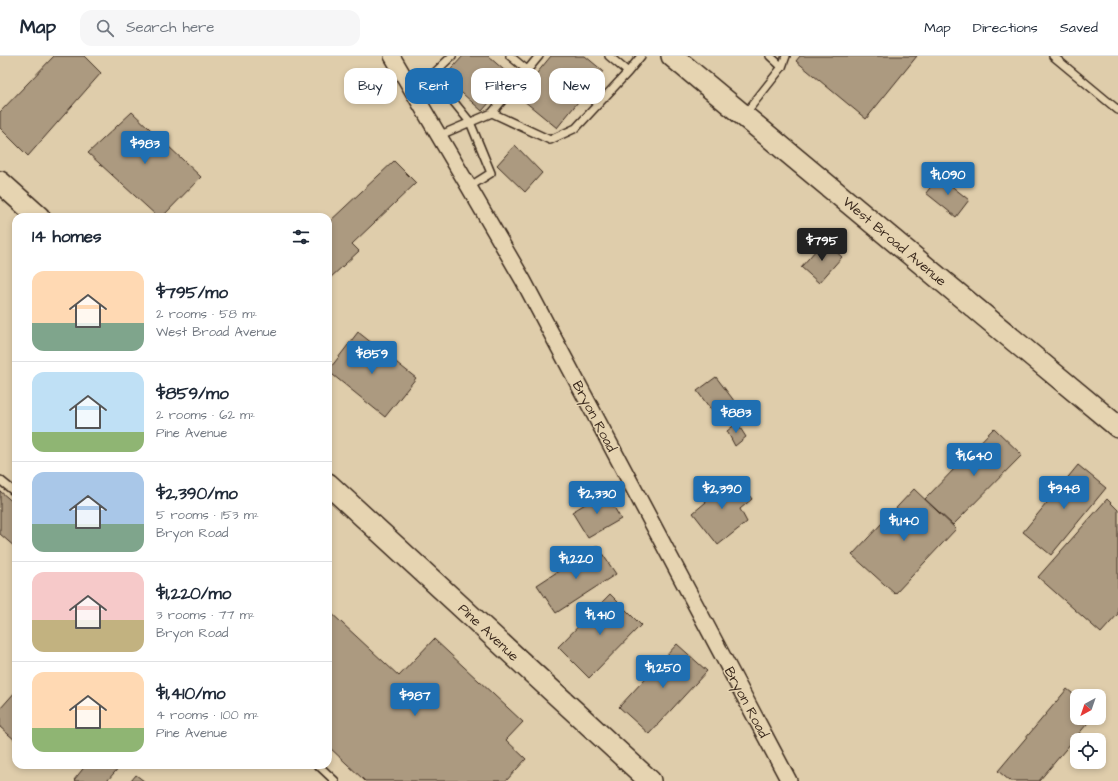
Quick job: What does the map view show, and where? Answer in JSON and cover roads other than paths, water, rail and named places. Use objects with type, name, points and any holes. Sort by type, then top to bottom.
[{"type":"main road","name":"West Broad Avenue","points":[[672,56],[1118,427]]},
{"type":"main road","points":[[0,182],[35,213]]},
{"type":"main road","name":"Pine Avenue","points":[[332,488],[650,781]]},
{"type":"street","name":"Bryon Road","points":[[392,56],[405,79]]},
{"type":"street","name":"Bryon Road","points":[[420,104],[523,280],[788,781]]},
{"type":"lane","points":[[439,68],[452,56]]},
{"type":"lane","points":[[510,56],[525,68]]},
{"type":"lane","points":[[529,68],[539,56]]},
{"type":"lane","points":[[609,56],[628,72]]},
{"type":"lane","points":[[492,113],[550,140],[576,128],[641,56]]},
{"type":"lane","points":[[770,56],[782,67]]},
{"type":"lane","points":[[743,116],[782,67],[786,56]]},
{"type":"lane","points":[[1053,56],[1118,110]]},
{"type":"lane","points":[[455,104],[470,122],[491,173],[469,187]]},
{"type":"lane","points":[[438,136],[492,113],[499,104]]},
{"type":"lane","points":[[0,480],[12,490]]},
{"type":"lane","points":[[322,769],[335,781]]}]
